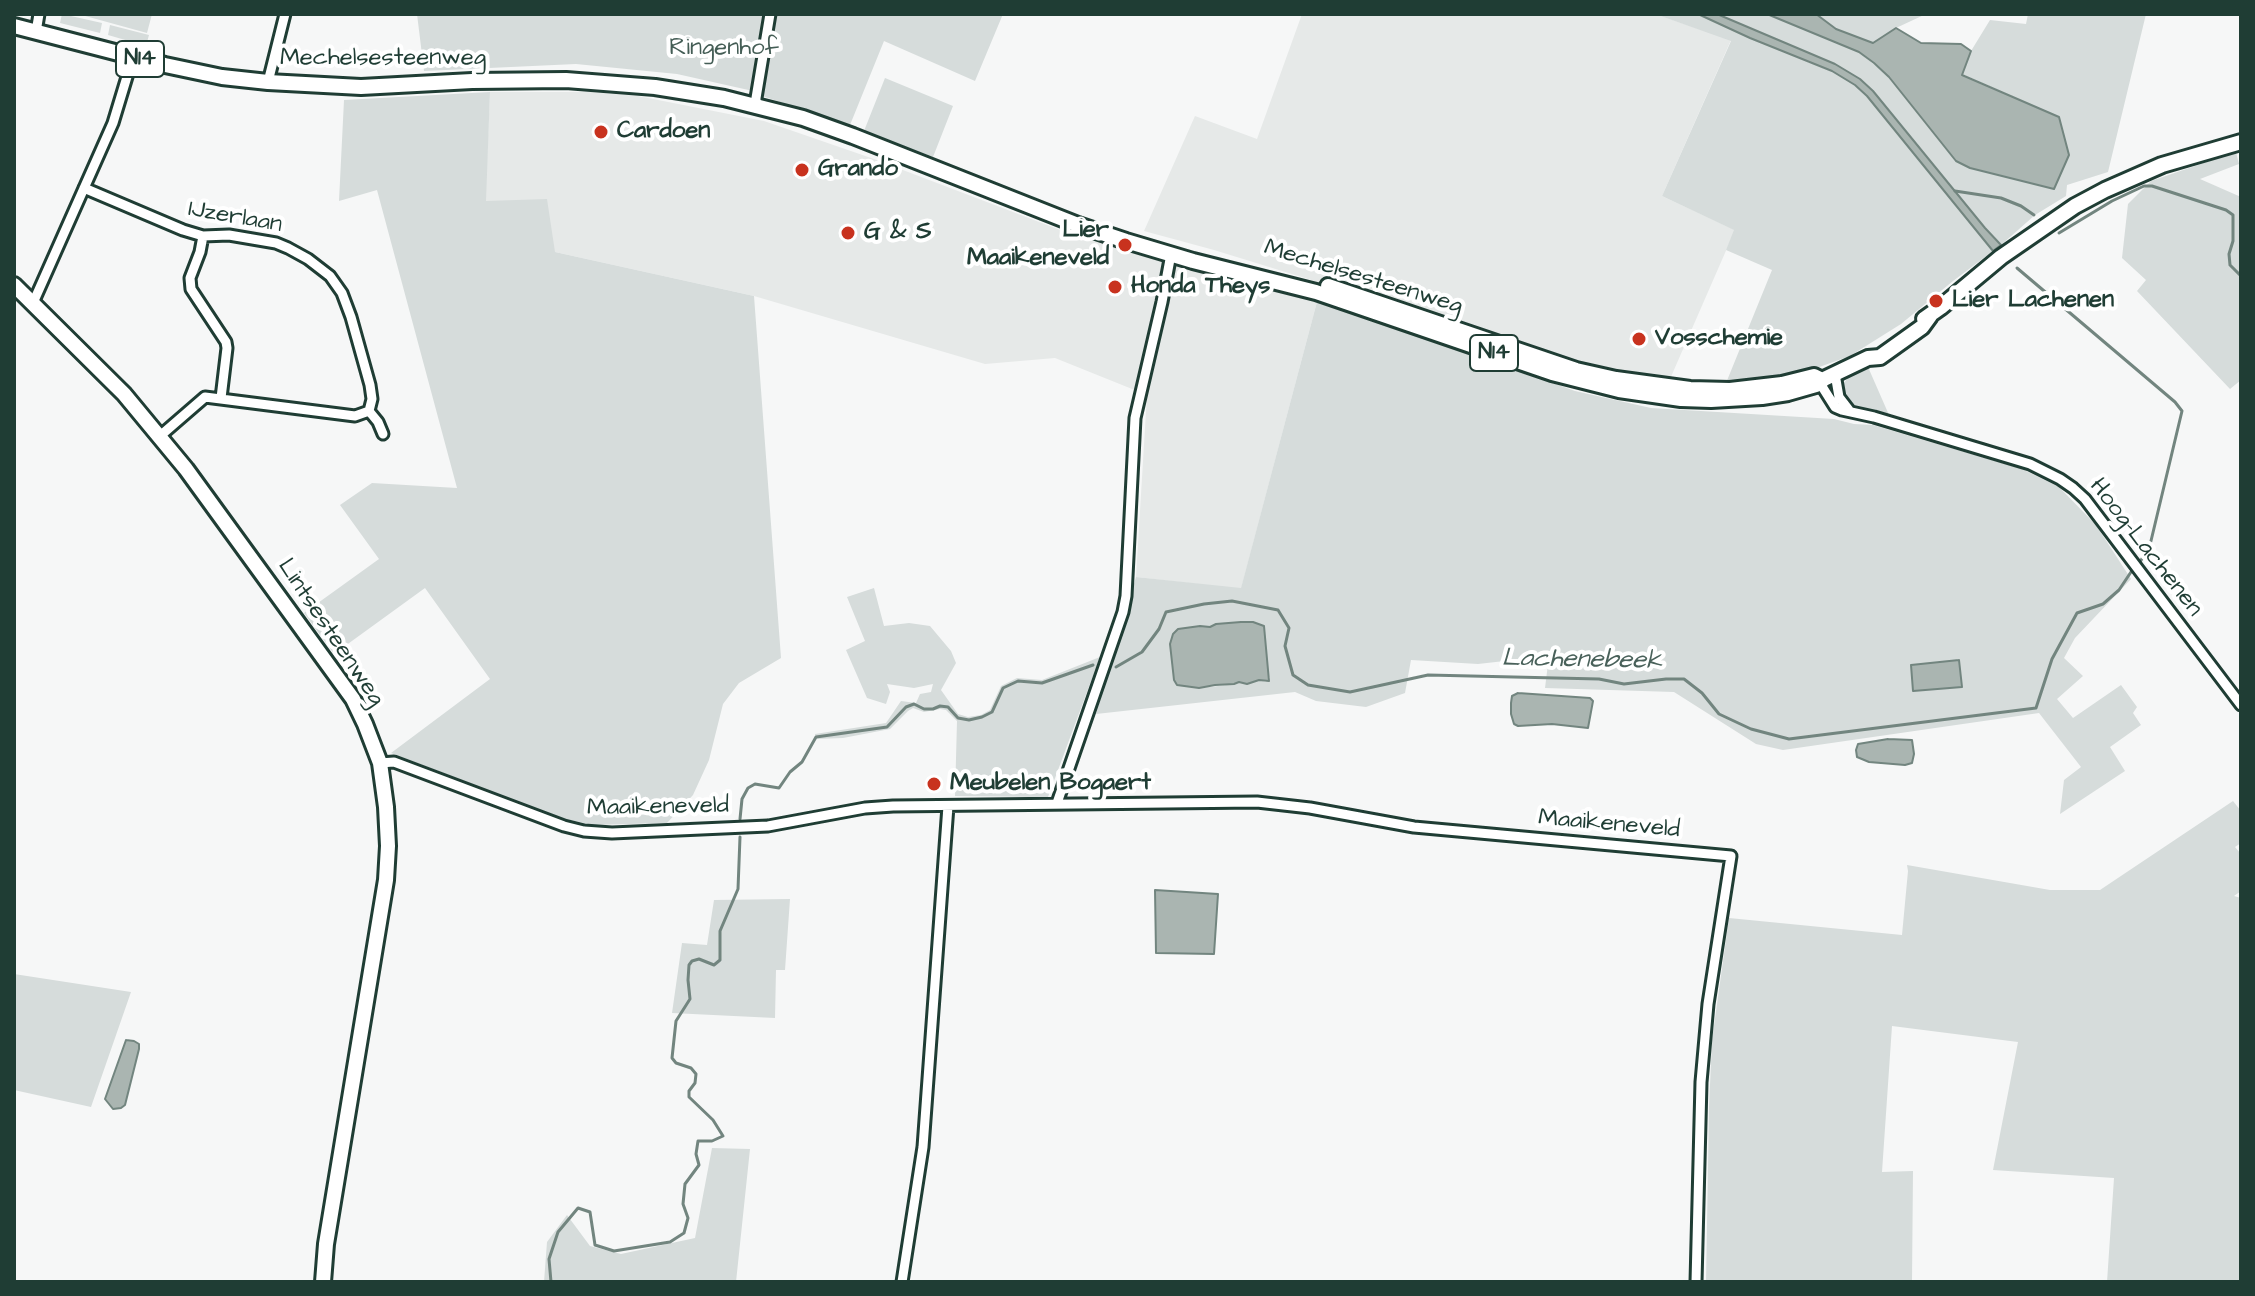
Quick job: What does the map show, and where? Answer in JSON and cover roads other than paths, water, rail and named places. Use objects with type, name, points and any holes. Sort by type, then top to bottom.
[{"type":"main road","name":"Mechelsesteenweg","points":[[14,26],[222,77],[268,82],[361,87],[536,79],[597,81],[724,98],[803,118],[1078,225],[1171,254],[1300,278],[1576,370],[1690,389],[1730,390],[1814,376],[1828,377],[1868,358],[1874,350],[1930,316],[2001,257],[2090,198],[2162,165],[2241,142]]},
{"type":"main road","name":"Lintsesteenweg","points":[[14,285],[124,394],[214,506],[353,699],[380,763],[386,807],[386,880],[326,1244],[323,1282]]},
{"type":"street","points":[[36,32],[39,14]]},
{"type":"street","points":[[268,82],[285,14]]},
{"type":"street","points":[[756,108],[770,14]]},
{"type":"street","points":[[33,303],[113,123],[133,57]]},
{"type":"street","name":"IJzerlaan","points":[[84,188],[168,225],[203,236],[229,235],[276,243],[308,259],[330,276],[342,293],[351,317],[370,385],[372,399],[369,411],[383,434]]},
{"type":"street","points":[[203,236],[190,278],[194,296],[226,342],[221,398]]},
{"type":"street","points":[[1057,803],[1123,612],[1135,418],[1171,254]]},
{"type":"street","name":"Hoog-Lachenen","points":[[1828,377],[1823,388],[1835,407],[2030,464],[2073,488],[2085,499],[2241,705]]},
{"type":"street","points":[[160,436],[205,397],[355,416],[369,411]]},
{"type":"street","name":"Maaikeneveld","points":[[380,763],[394,762],[564,826],[612,833],[768,826],[865,808],[920,805],[1257,802],[1310,808],[1414,827],[1731,856],[1708,1004],[1701,1082],[1696,1282]]},
{"type":"street","points":[[902,1282],[924,1133],[948,806]]},
{"type":"waterway","points":[[2059,233],[2112,201],[2144,186],[2152,186],[2233,215],[2230,265],[2241,276]]},
{"type":"waterway","points":[[1955,191],[2001,198],[2034,215]]},
{"type":"waterway","name":"Lachenebeek","points":[[2017,268],[2182,411],[2150,545],[2140,562]]},
{"type":"waterway","name":"Lachenebeek","points":[[1116,667],[1142,652],[1159,629],[1166,612],[1232,601],[1278,610],[1289,628],[1285,646],[1293,675],[1308,685],[1350,692],[1428,675],[1599,679],[1624,684],[1684,679],[1702,693],[1719,714],[1751,729],[1789,739],[2036,708],[2052,659],[2077,613],[2103,604],[2119,590],[2131,572]]},
{"type":"waterway","name":"Lachenebeek","points":[[740,819],[742,799],[748,788],[755,784],[779,788],[802,762],[816,737],[887,727],[906,707],[914,704],[924,709],[948,707],[958,718],[969,720],[982,717],[992,712],[1003,688],[1018,681],[1042,683],[1093,665]]},
{"type":"waterway","name":"Lachenebeek","points":[[551,1282],[549,1259],[558,1232],[578,1208],[590,1212],[595,1245],[614,1251],[670,1242],[684,1233],[688,1218],[683,1204],[685,1184],[699,1165],[696,1154],[698,1141],[712,1141],[723,1136],[713,1120],[689,1097],[696,1074],[672,1058],[676,1021],[690,999],[689,965],[699,959],[714,965],[720,960],[720,931],[738,889],[740,837]]},
{"type":"place","name":"Cardoen","points":[[601,132]]},
{"type":"place","name":"Grando","points":[[802,170]]},
{"type":"place","name":"G & S","points":[[848,233]]},
{"type":"place","name":"Lier Maaikeneveld","points":[[1125,245]]},
{"type":"place","name":"Honda Theys","points":[[1115,287]]},
{"type":"place","name":"Lier Lachenen","points":[[1936,301]]},
{"type":"place","name":"Vosschemie","points":[[1639,339]]},
{"type":"place","name":"Meubelen Bogaert","points":[[934,784]]},
{"type":"park label","name":"Ringenhof","points":[[724,49]]}]
